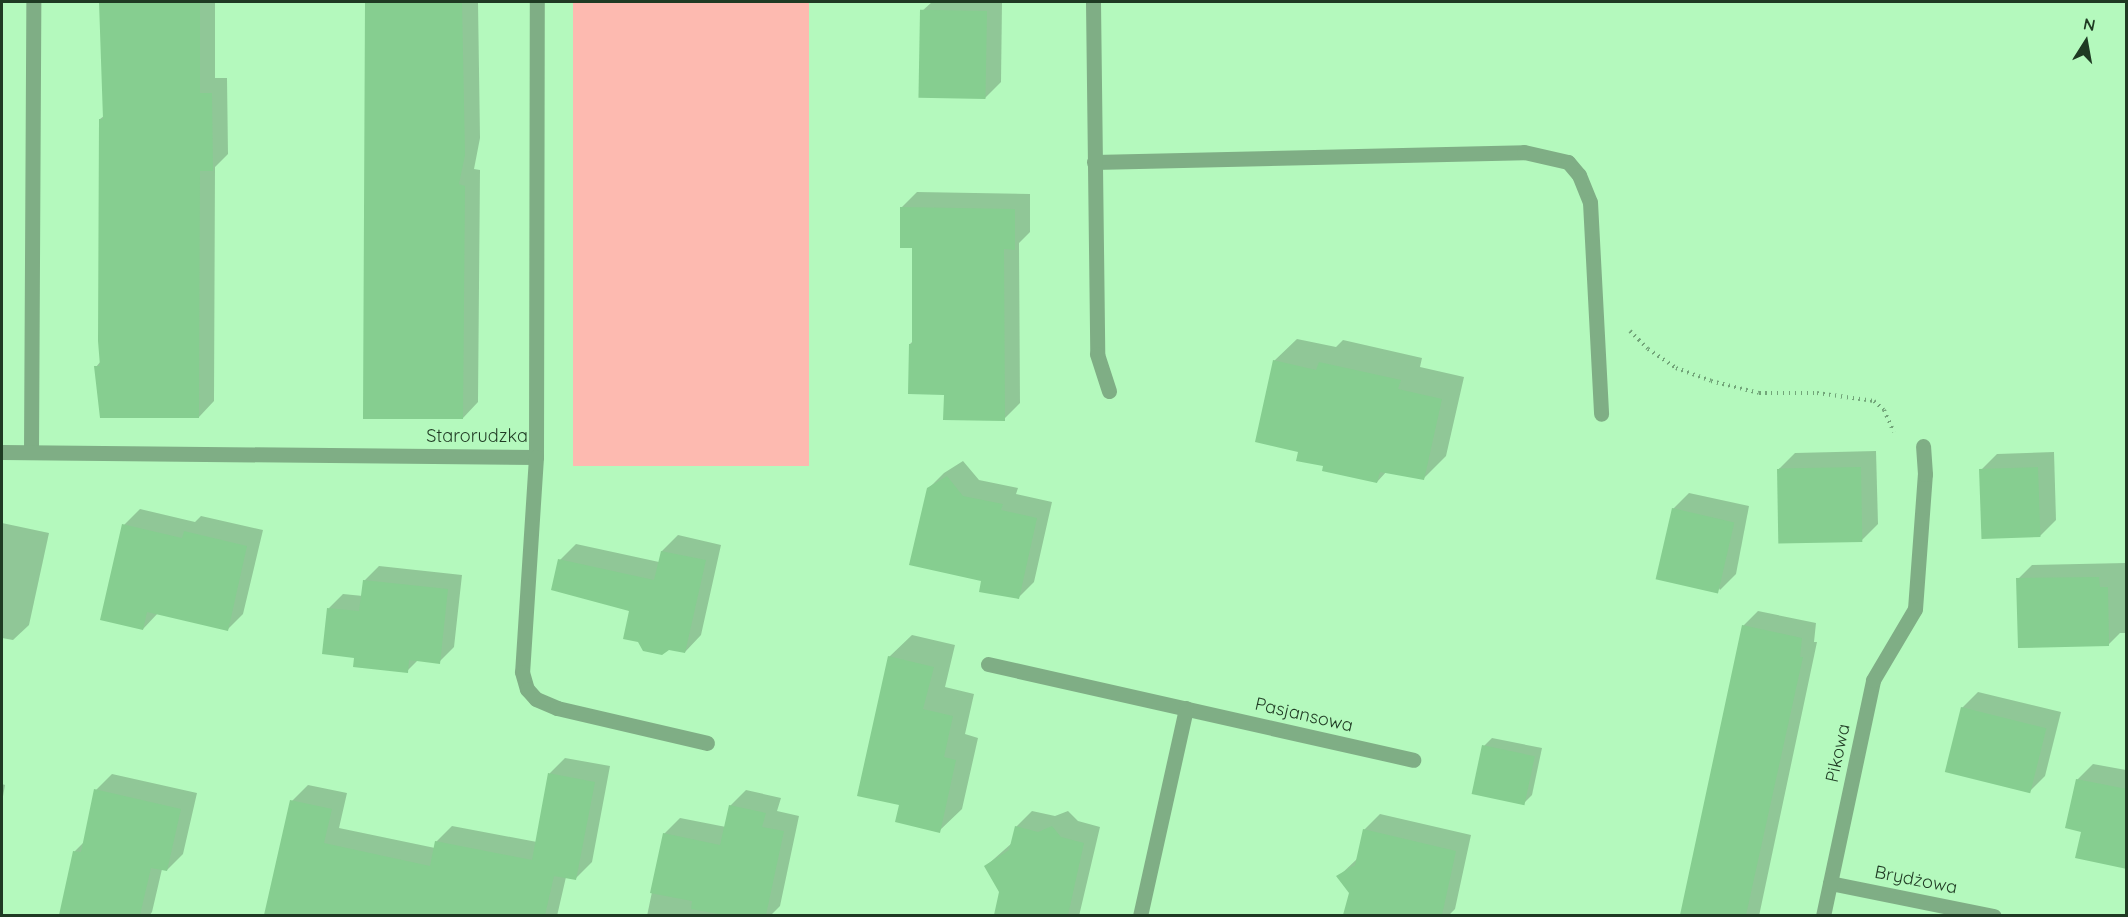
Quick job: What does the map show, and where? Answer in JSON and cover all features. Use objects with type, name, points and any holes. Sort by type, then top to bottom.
[{"type":"street","points":[[31,452],[33,2]]},
{"type":"street","name":"Starorudzka","points":[[2,453],[536,457],[537,2]]},
{"type":"street","points":[[1093,2],[1097,354],[1109,392]]},
{"type":"street","points":[[1094,162],[1524,152],[1548,155],[1568,162],[1579,175],[1590,202],[1601,414]]},
{"type":"street","points":[[1923,446],[1925,474]]},
{"type":"street","points":[[536,457],[522,672],[527,689],[536,699],[557,708],[707,743]]},
{"type":"street","name":"Pikowa","points":[[1823,915],[1873,680],[1915,609],[1925,474]]},
{"type":"street","name":"Pasjansowa","points":[[988,664],[1413,760]]},
{"type":"street","points":[[1140,915],[1186,708]]},
{"type":"street","name":"Brydżowa","points":[[1830,883],[1994,915]]},
{"type":"path","points":[[1595,297],[1648,349],[1676,368],[1711,381],[1760,393],[1816,393],[1874,401],[1884,410],[1892,424],[1900,453],[1925,474]]},
{"type":"shaded area","points":[[573,2],[809,2],[809,466],[573,466]]},
{"type":"building","points":[[99,2],[200,2],[200,93],[212,93],[213,171],[200,171],[199,418],[100,418],[94,366],[100,366],[98,341],[99,119],[103,119]]},
{"type":"building","points":[[365,2],[462,2],[465,155],[459,184],[465,186],[463,419],[363,419]]},
{"type":"building","points":[[920,10],[987,11],[985,99],[918,98]]},
{"type":"building","points":[[900,207],[1015,209],[1015,250],[1004,249],[1005,421],[943,420],[944,395],[908,394],[909,344],[912,344],[912,248],[900,248]]},
{"type":"building","points":[[1273,360],[1316,370],[1319,362],[1401,380],[1398,389],[1442,399],[1424,480],[1380,472],[1377,483],[1322,471],[1323,466],[1296,461],[1298,452],[1255,442]]},
{"type":"building","points":[[1861,467],[1862,542],[1778,543],[1777,468]]},
{"type":"building","points":[[2038,467],[2040,537],[1981,539],[1979,469]]},
{"type":"building","points":[[947,476],[963,496],[1003,504],[1001,510],[1037,518],[1019,599],[979,592],[981,581],[909,565],[927,488]]},
{"type":"building","points":[[1672,508],[1734,522],[1718,594],[1656,579]]},
{"type":"building","points":[[122,524],[182,538],[184,531],[247,546],[228,631],[147,612],[143,630],[100,620]]},
{"type":"building","points":[[661,551],[706,560],[685,653],[669,650],[662,655],[643,651],[638,642],[623,639],[629,611],[551,590],[558,559],[654,580]]},
{"type":"building","points":[[2099,577],[2100,587],[2108,587],[2109,646],[2018,648],[2016,578]]},
{"type":"building","points":[[363,580],[448,589],[440,664],[409,660],[408,673],[353,667],[354,658],[322,654],[327,608],[359,611]]},
{"type":"building","points":[[1742,625],[1802,638],[1800,657],[1803,657],[1746,915],[1680,915]]},
{"type":"building","points":[[888,656],[934,667],[923,709],[953,716],[944,757],[956,760],[940,833],[895,822],[899,805],[857,796]]},
{"type":"building","points":[[1961,707],[2046,728],[2030,793],[1945,772]]},
{"type":"building","points":[[1482,745],[1535,756],[1524,805],[1472,794]]},
{"type":"building","points":[[548,773],[595,782],[576,880],[554,876],[545,915],[264,915],[290,800],[332,809],[324,843],[430,866],[435,841],[532,860]]},
{"type":"building","points":[[2076,779],[2127,789],[2127,869],[2075,858],[2081,832],[2065,828]]},
{"type":"building","points":[[94,789],[181,809],[167,871],[151,868],[140,915],[59,915],[73,851],[81,852]]},
{"type":"building","points":[[729,805],[766,813],[762,827],[784,831],[766,915],[724,915],[691,909],[692,901],[650,893],[663,833],[720,845]]},
{"type":"building","points":[[1015,826],[1038,832],[1052,826],[1061,837],[1084,843],[1068,915],[994,915],[999,892],[984,866],[1009,850]]},
{"type":"building","points":[[1363,829],[1456,851],[1442,915],[1343,915],[1349,893],[1336,876],[1355,865]]}]
